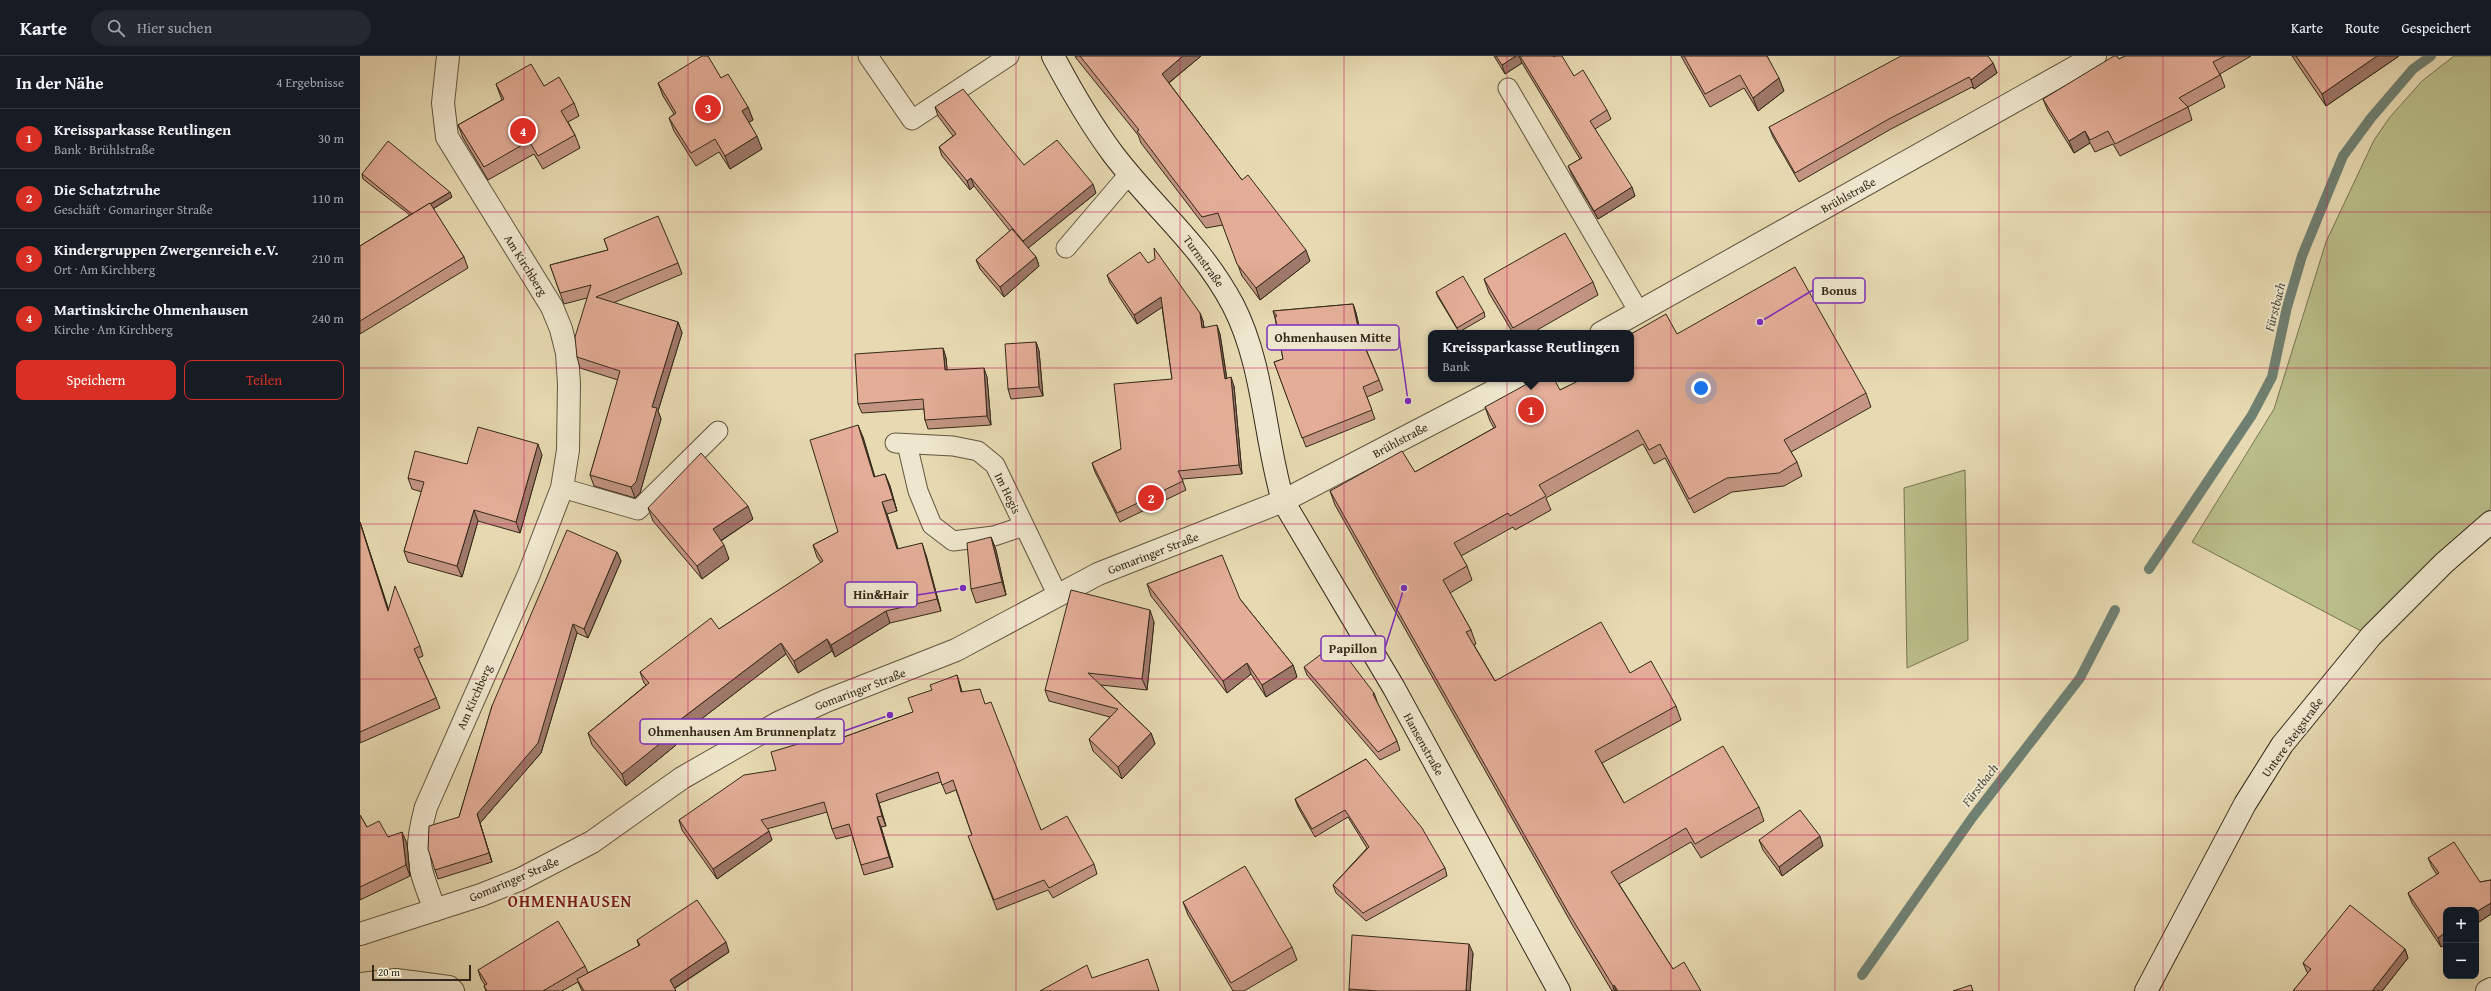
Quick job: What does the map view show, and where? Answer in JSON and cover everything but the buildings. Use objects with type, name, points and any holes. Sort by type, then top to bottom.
[{"type":"street","name":"Am Kirchberg","points":[[435,910],[420,871],[417,847],[426,807],[529,574],[562,488],[568,450],[569,384],[567,353],[561,329],[552,307],[531,271],[447,137],[443,103],[448,56]]},
{"type":"street","name":"Turmstraße","points":[[1053,56],[1090,120],[1130,173],[1208,262],[1234,307],[1252,362],[1273,466],[1283,501]]},
{"type":"street","name":"Brühlstraße","points":[[1606,330],[2095,56]]},
{"type":"street","name":"Brühlstraße","points":[[1283,501],[1511,382]]},
{"type":"street","name":"Gomaringer Straße","points":[[360,934],[481,896],[557,862],[592,842],[682,778],[750,737],[826,701],[956,650],[1020,618],[1057,594],[1098,574],[1283,501]]},
{"type":"street","name":"Hansenstraße","points":[[1283,501],[1394,688],[1559,991]]},
{"type":"street","name":"Untere Steigstraße","points":[[2146,991],[2245,804],[2282,746],[2371,636],[2444,563],[2491,522]]},
{"type":"street","points":[[360,984],[396,980],[449,987],[453,991]]},
{"type":"street","points":[[2487,991],[2491,989]]},
{"type":"lane","points":[[868,56],[912,120],[1009,56]]},
{"type":"lane","points":[[1508,88],[1639,312]]},
{"type":"lane","points":[[1066,248],[1130,173]]},
{"type":"lane","points":[[562,488],[638,510],[718,431]]},
{"type":"lane","name":"Im Hegis","points":[[1024,526],[994,536],[953,542],[932,525],[901,443],[978,451],[995,465],[1057,594]]},
{"type":"green space","points":[[2454,56],[2491,56],[2491,508],[2415,578],[2363,632],[2192,542],[2274,409],[2326,242],[2374,140],[2390,117],[2422,81]]},
{"type":"green space","points":[[1965,470],[1968,640],[1907,668],[1904,488]]},
{"type":"waterway","name":"Fürstbach","points":[[2149,569],[2252,415],[2272,377],[2287,307],[2302,256],[2343,156],[2371,118],[2413,69],[2431,56]]},
{"type":"waterway","name":"Fürstbach","points":[[1862,975],[1972,818],[2080,678],[2115,610]]},
{"type":"place","name":"Kindergruppen Zwergenreich e.V.","points":[[708,108]]},
{"type":"place","name":"Martinskirche Ohmenhausen","points":[[523,131]]},
{"type":"place","name":"Bonus","points":[[1760,322]]},
{"type":"place","name":"Ohmenhausen Mitte","points":[[1408,401]]},
{"type":"place","name":"Kreissparkasse Reutlingen","points":[[1531,410]]},
{"type":"place","name":"Die Schatztruhe","points":[[1151,498]]},
{"type":"place","name":"Hin&Hair","points":[[963,588]]},
{"type":"place","name":"Papillon","points":[[1404,588]]},
{"type":"place","name":"Ohmenhausen Am Brunnenplatz","points":[[890,715]]},
{"type":"district","name":"OHMENHAUSEN","points":[[570,901]]}]
